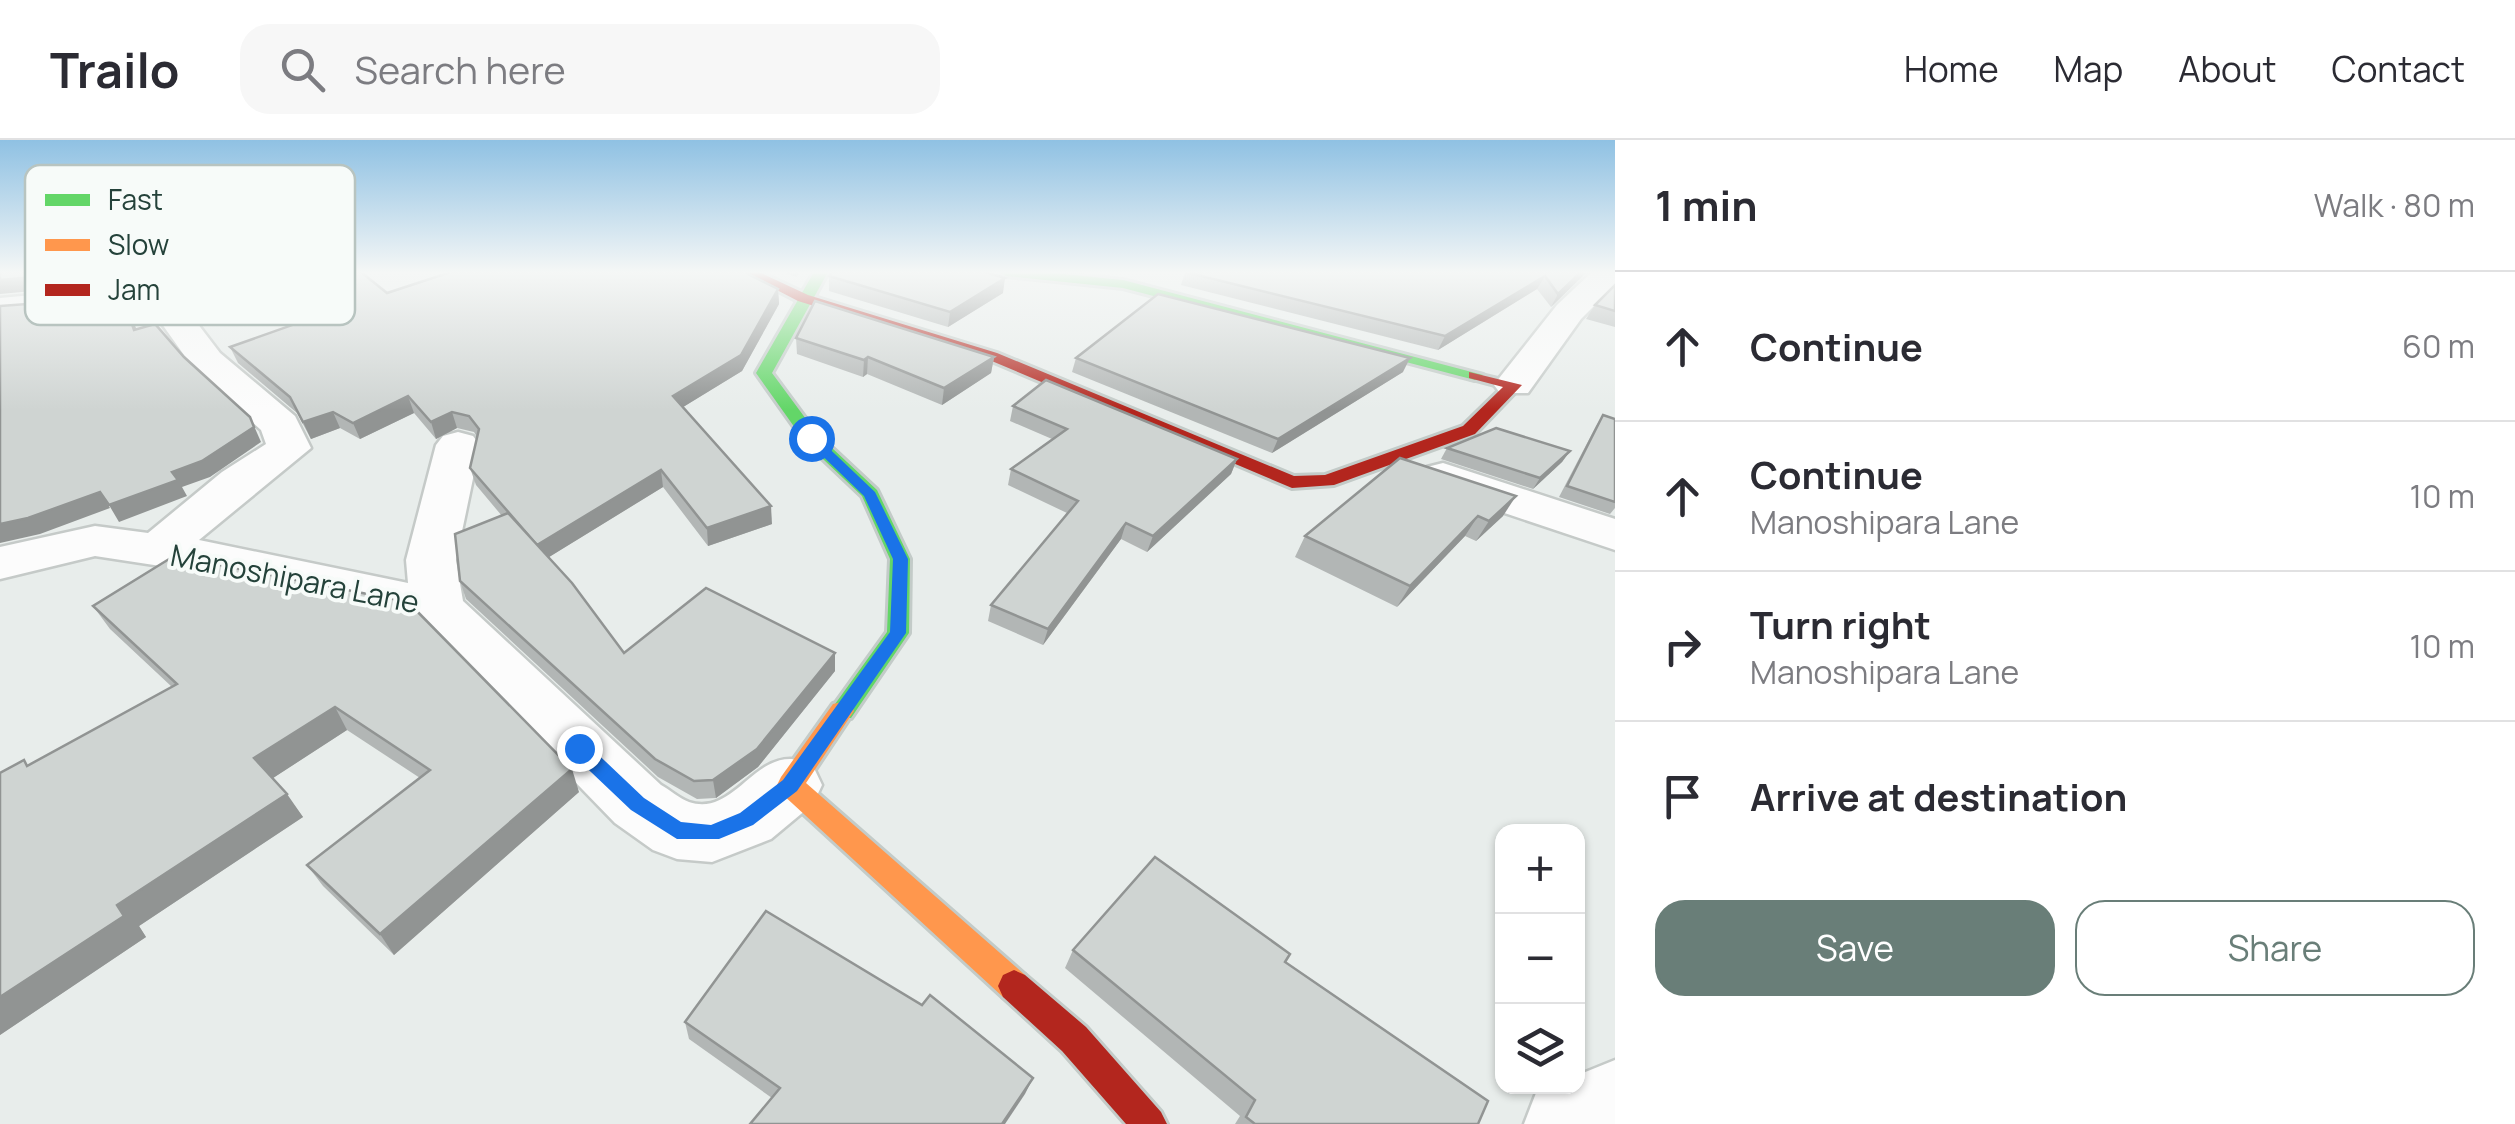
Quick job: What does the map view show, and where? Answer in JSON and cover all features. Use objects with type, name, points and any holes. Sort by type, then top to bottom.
[{"type":"street","points":[[793,318],[764,373],[811,438],[870,494],[900,559],[898,633],[790,785],[1074,1039],[1149,1124]]},
{"type":"street","points":[[868,318],[992,356],[1292,482],[1327,481],[1469,430],[1514,386],[1565,318]]},
{"type":"street","points":[[1253,318],[1514,386]]},
{"type":"street","points":[[158,550],[238,482],[289,448],[280,425],[207,361],[182,325]]},
{"type":"street","points":[[437,606],[431,560],[458,445]]},
{"type":"street","points":[[1388,459],[1615,535]]},
{"type":"street","name":"Manoshipara Lane","points":[[0,563],[95,540],[437,606],[638,804],[677,830],[712,833],[746,819],[790,785]]},
{"type":"street","points":[[1567,1124],[1615,1102]]},
{"type":"building","points":[[0,318],[25,318],[25,325],[132,325],[134,330],[156,325],[184,357],[250,417],[254,427],[202,461],[172,472],[178,480],[109,505],[100,492],[0,524]]},
{"type":"building","points":[[355,318],[762,318],[741,355],[673,396],[771,506],[707,528],[661,470],[537,545],[470,468],[479,429],[469,416],[452,412],[431,422],[408,396],[353,423],[333,412],[303,422],[290,397],[230,347],[292,325],[355,325]]},
{"type":"building","points":[[806,318],[869,318],[994,357],[944,388],[868,357],[864,360],[796,338]]},
{"type":"building","points":[[1127,318],[1252,318],[1410,358],[1278,439],[1076,358]]},
{"type":"building","points":[[1372,318],[1475,318],[1445,336]]},
{"type":"building","points":[[1046,380],[1237,459],[1153,536],[1126,523],[1048,629],[991,605],[1078,501],[1011,469],[1067,429],[1013,406]]},
{"type":"building","points":[[1603,415],[1615,419],[1615,502],[1567,486]]},
{"type":"building","points":[[1496,428],[1570,451],[1540,478],[1447,448]]},
{"type":"building","points":[[1400,458],[1516,496],[1489,521],[1478,516],[1410,586],[1305,536]]},
{"type":"building","points":[[508,513],[572,583],[624,653],[706,588],[835,653],[757,749],[713,780],[694,781],[655,759],[460,581],[455,534]]},
{"type":"building","points":[[174,556],[408,602],[572,769],[380,934],[307,865],[430,770],[335,707],[254,758],[287,794],[117,905],[124,916],[0,997],[0,773],[24,760],[27,766],[177,684],[93,606]]},
{"type":"building","points":[[1155,857],[1290,954],[1285,962],[1488,1101],[1478,1124],[1255,1124],[1246,1117],[1255,1100],[1073,950]]},
{"type":"building","points":[[766,911],[922,1005],[930,995],[1033,1078],[1002,1124],[750,1124],[780,1088],[685,1022]]},
{"type":"traffic: fast","points":[[795,318],[764,373],[811,438],[870,494],[900,559],[898,633],[842,711]]},
{"type":"traffic: fast","points":[[1254,318],[1475,375]]},
{"type":"traffic: slow","points":[[842,711],[790,785],[1014,986]]},
{"type":"traffic: jam","points":[[868,318],[992,356],[1292,482],[1327,481],[1469,430],[1514,385],[1475,375]]},
{"type":"traffic: jam","points":[[1014,986],[1074,1039],[1149,1124]]},
{"type":"route","points":[[579,748],[638,804],[677,830],[712,833],[746,819],[790,785],[898,633],[900,559],[870,494],[811,438]]}]
